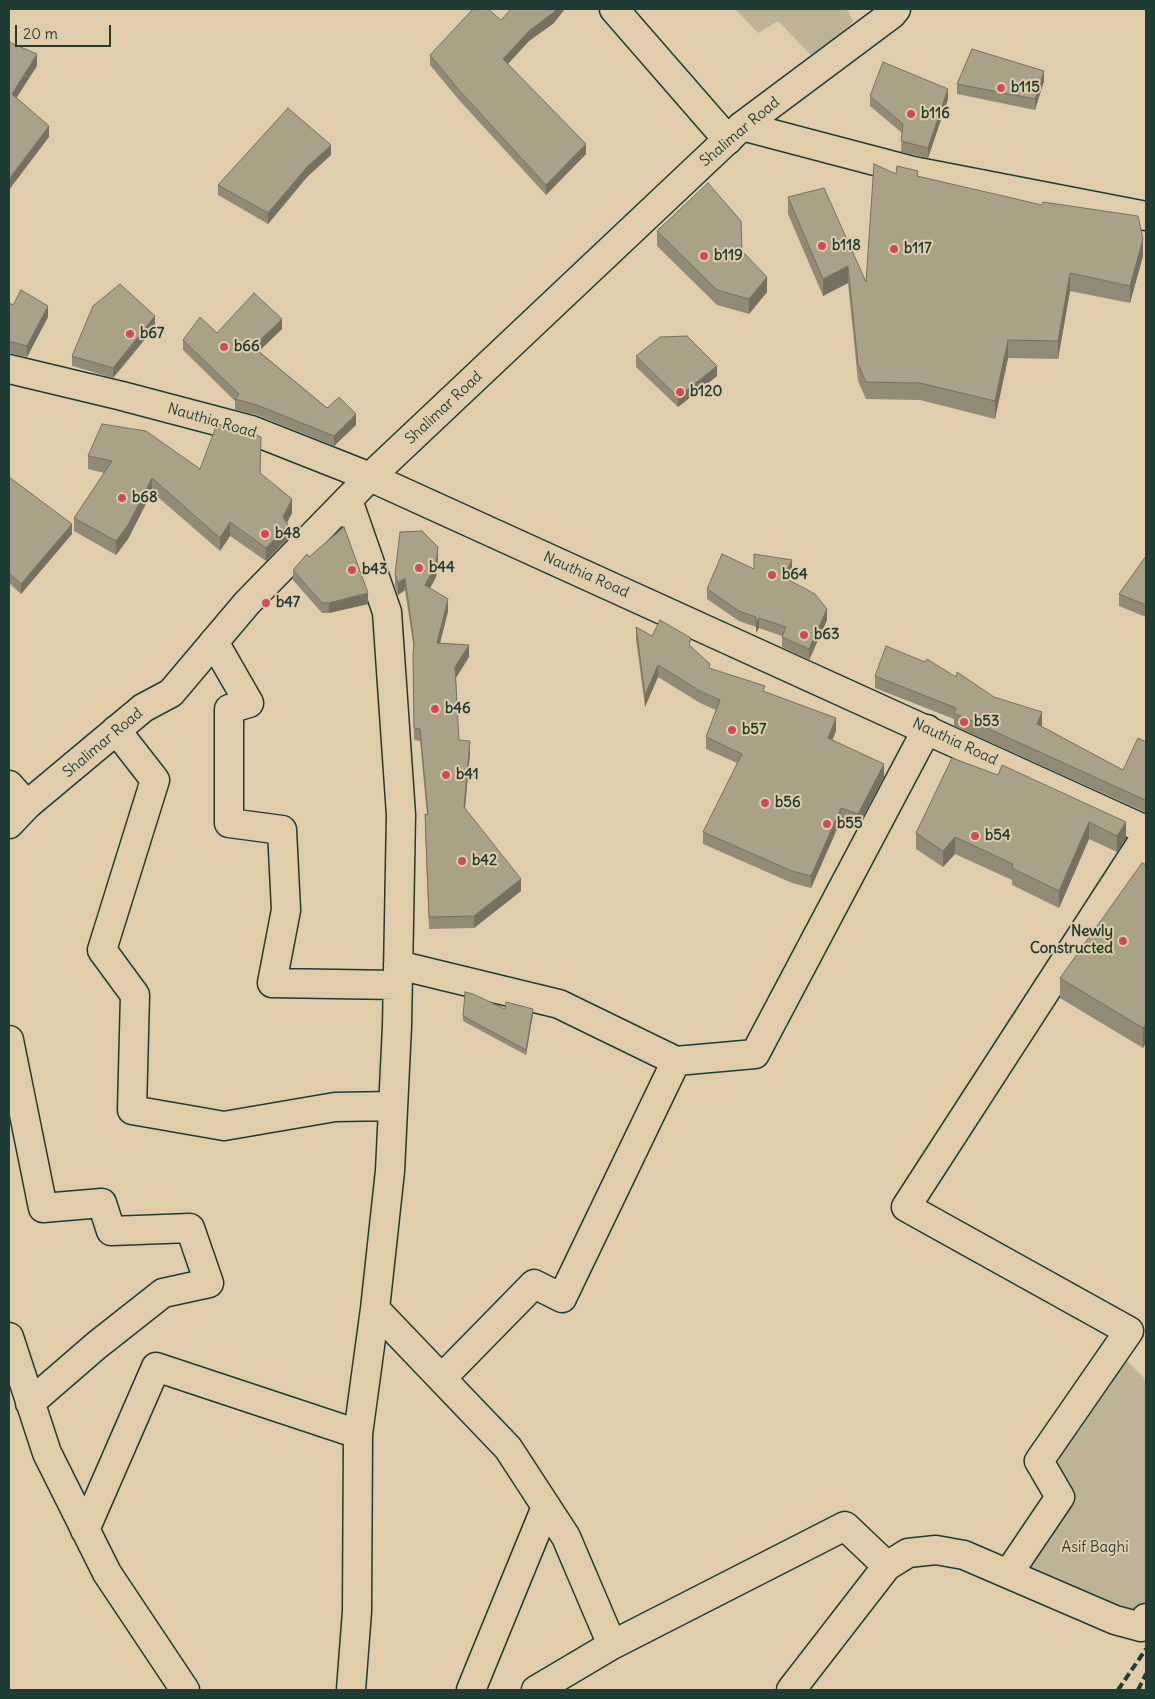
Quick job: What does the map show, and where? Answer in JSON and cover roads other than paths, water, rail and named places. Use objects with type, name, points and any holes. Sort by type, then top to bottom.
[{"type":"street","points":[[614,9],[735,133],[913,171],[1146,216]]},
{"type":"street","name":"Shalimar Road","points":[[18,815],[143,708],[171,693],[247,603],[370,477],[735,133],[892,14],[896,9]]},
{"type":"street","name":"Nauthia Road","points":[[9,369],[251,430],[370,477],[1146,830]]},
{"type":"street","points":[[348,500],[387,612],[401,816],[390,1171],[375,1308],[358,1434],[357,1611],[351,1690]]},
{"type":"street","points":[[214,642],[249,703],[230,709],[229,823],[282,830],[286,910],[272,983],[397,975],[559,1004],[676,1061],[755,1054],[927,729]]},
{"type":"street","points":[[116,730],[155,780],[102,950],[135,996],[132,1110],[224,1126],[335,1108],[393,1106]]},
{"type":"street","points":[[9,785],[18,815]]},
{"type":"street","points":[[1008,1574],[1060,1497],[1039,1460],[1129,1331],[906,1207],[1146,836]]},
{"type":"street","points":[[9,1040],[43,1208],[102,1203],[110,1231],[190,1228],[209,1284],[163,1293],[97,1346],[30,1404]]},
{"type":"street","points":[[442,1378],[534,1284],[562,1298],[676,1061]]},
{"type":"street","points":[[375,1308],[508,1448],[566,1537],[612,1644]]},
{"type":"street","points":[[9,1336],[46,1453],[107,1573],[185,1690]]},
{"type":"street","points":[[85,1530],[156,1367],[358,1434]]},
{"type":"street","points":[[471,1690],[546,1507]]},
{"type":"street","points":[[536,1690],[612,1644],[845,1526],[887,1566]]},
{"type":"street","points":[[791,1690],[887,1566],[908,1554],[936,1550],[964,1556],[1115,1620],[1141,1627],[1146,1618]]},
{"type":"railway","points":[[1118,1690],[1146,1649]]},
{"type":"railway","points":[[1138,1690],[1146,1674]]},
{"type":"place","name":"b115","points":[[1001,88]]},
{"type":"place","name":"b116","points":[[911,114]]},
{"type":"place","name":"b118","points":[[822,246]]},
{"type":"place","name":"b117","points":[[894,249]]},
{"type":"place","name":"b119","points":[[704,256]]},
{"type":"place","name":"b67","points":[[130,334]]},
{"type":"place","name":"b66","points":[[224,347]]},
{"type":"place","name":"b120","points":[[680,392]]},
{"type":"place","name":"b68","points":[[122,498]]},
{"type":"place","name":"b48","points":[[265,534]]},
{"type":"place","name":"b44","points":[[419,568]]},
{"type":"place","name":"b43","points":[[352,570]]},
{"type":"place","name":"b64","points":[[772,575]]},
{"type":"place","name":"b47","points":[[266,603]]},
{"type":"place","name":"b63","points":[[804,635]]},
{"type":"place","name":"b46","points":[[435,709]]},
{"type":"place","name":"b53","points":[[964,722]]},
{"type":"place","name":"b57","points":[[732,730]]},
{"type":"place","name":"b41","points":[[446,775]]},
{"type":"place","name":"b56","points":[[765,803]]},
{"type":"place","name":"b55","points":[[827,824]]},
{"type":"place","name":"b54","points":[[975,836]]},
{"type":"place","name":"b42","points":[[462,861]]},
{"type":"place","name":"Newly Constructed","points":[[1123,941]]},
{"type":"park label","name":"Asif Baghi","points":[[1095,1548]]}]
